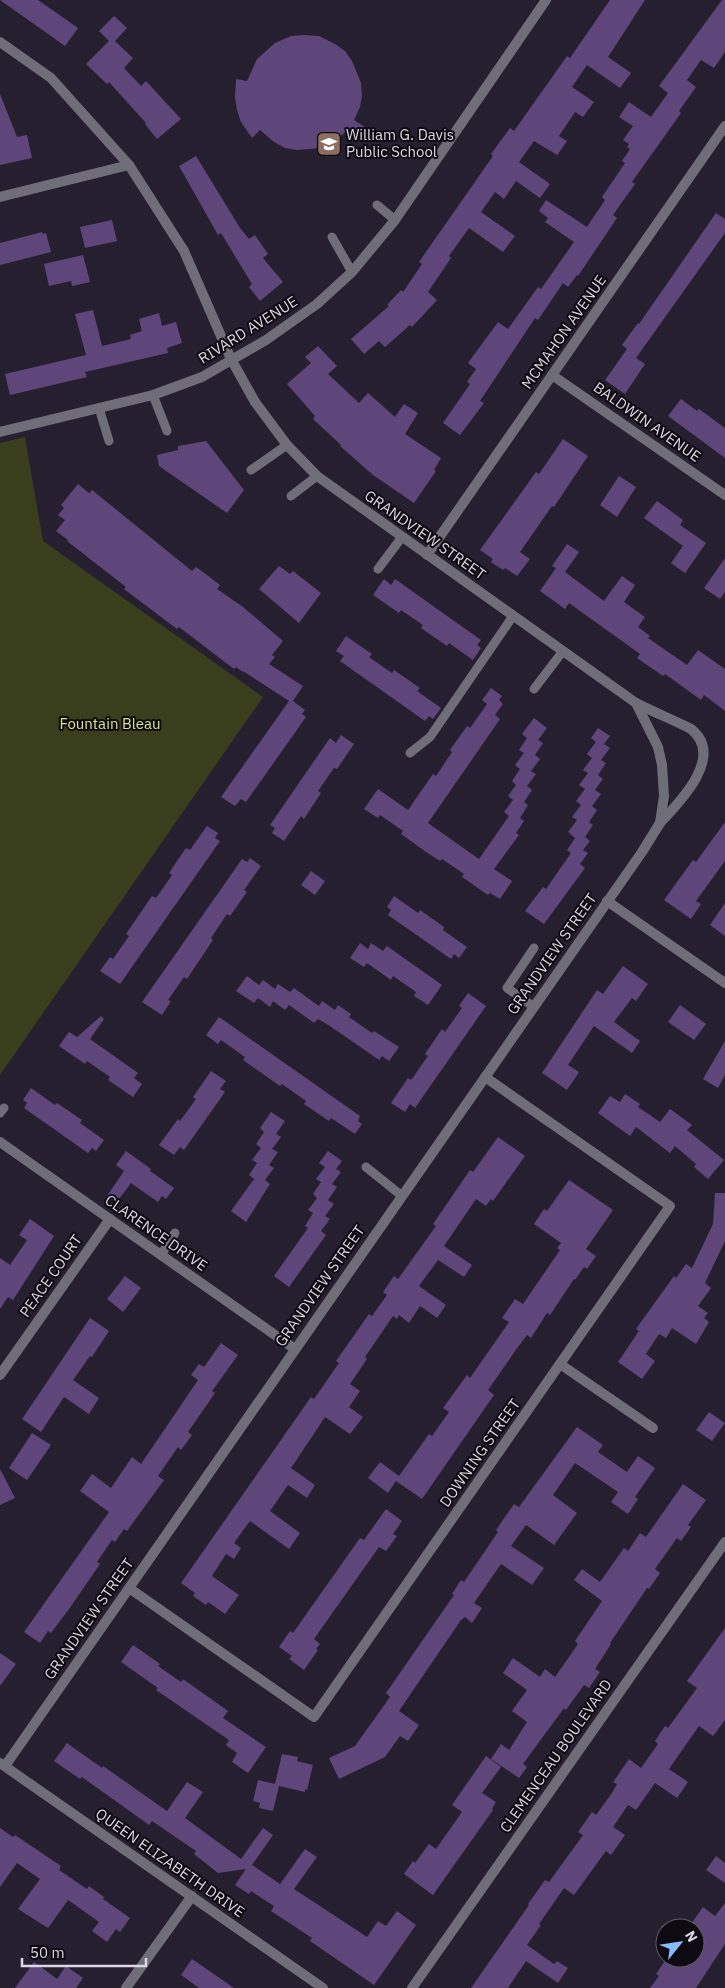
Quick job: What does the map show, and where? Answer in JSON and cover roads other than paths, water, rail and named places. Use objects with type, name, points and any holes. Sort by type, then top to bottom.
[{"type":"street","name":"RIVARD AVENUE","points":[[0,432],[153,396],[202,377],[266,340],[317,304],[352,272],[395,220],[546,0]]},
{"type":"street","name":"GRANDVIEW STREET","points":[[0,42],[51,78],[129,165],[184,251],[231,360],[255,402],[288,445],[317,476],[636,703],[692,730],[707,744],[710,763],[699,783],[660,823],[486,1077],[130,1588],[3,1764]]},
{"type":"street","name":"MCMAHON AVENUE","points":[[427,555],[725,126]]},
{"type":"street","points":[[0,197],[129,165]]},
{"type":"street","name":"BALDWIN AVENUE","points":[[552,374],[725,495]]},
{"type":"street","name":"GRANDVIEW STREET","points":[[636,703],[658,747],[662,765],[664,796],[660,823]]},
{"type":"street","points":[[607,901],[725,983]]},
{"type":"street","name":"DOWNING STREET","points":[[130,1588],[314,1717],[560,1364],[670,1206],[486,1077]]},
{"type":"street","name":"CLARENCE DRIVE","points":[[0,1142],[295,1349]]},
{"type":"street","name":"PEACE COURT","points":[[0,1375],[110,1219]]},
{"type":"street","points":[[560,1364],[653,1428]]},
{"type":"street","name":"CLEMENCEAU BOULEVARD","points":[[412,1988],[725,1542]]},
{"type":"street","name":"QUEEN ELIZABETH DRIVE","points":[[3,1764],[323,1988]]},
{"type":"street","points":[[126,1988],[192,1896]]},
{"type":"lane","points":[[376,205],[395,220]]},
{"type":"lane","points":[[332,237],[352,272]]},
{"type":"lane","points":[[153,396],[167,431]]},
{"type":"lane","points":[[99,408],[109,441]]},
{"type":"lane","points":[[251,470],[288,445]]},
{"type":"lane","points":[[291,496],[317,476]]},
{"type":"lane","points":[[378,569],[402,537]]},
{"type":"lane","points":[[410,753],[430,737],[513,616]]},
{"type":"lane","points":[[534,689],[563,651]]},
{"type":"lane","points":[[534,948],[507,988],[534,1007]]},
{"type":"lane","points":[[366,1167],[402,1196]]},
{"type":"lane","points":[[161,1255],[175,1233]]},
{"type":"place","name":"William G. Davis Public School","points":[[329,144]]},
{"type":"park label","name":"Fountain Bleau","points":[[110,724]]}]
